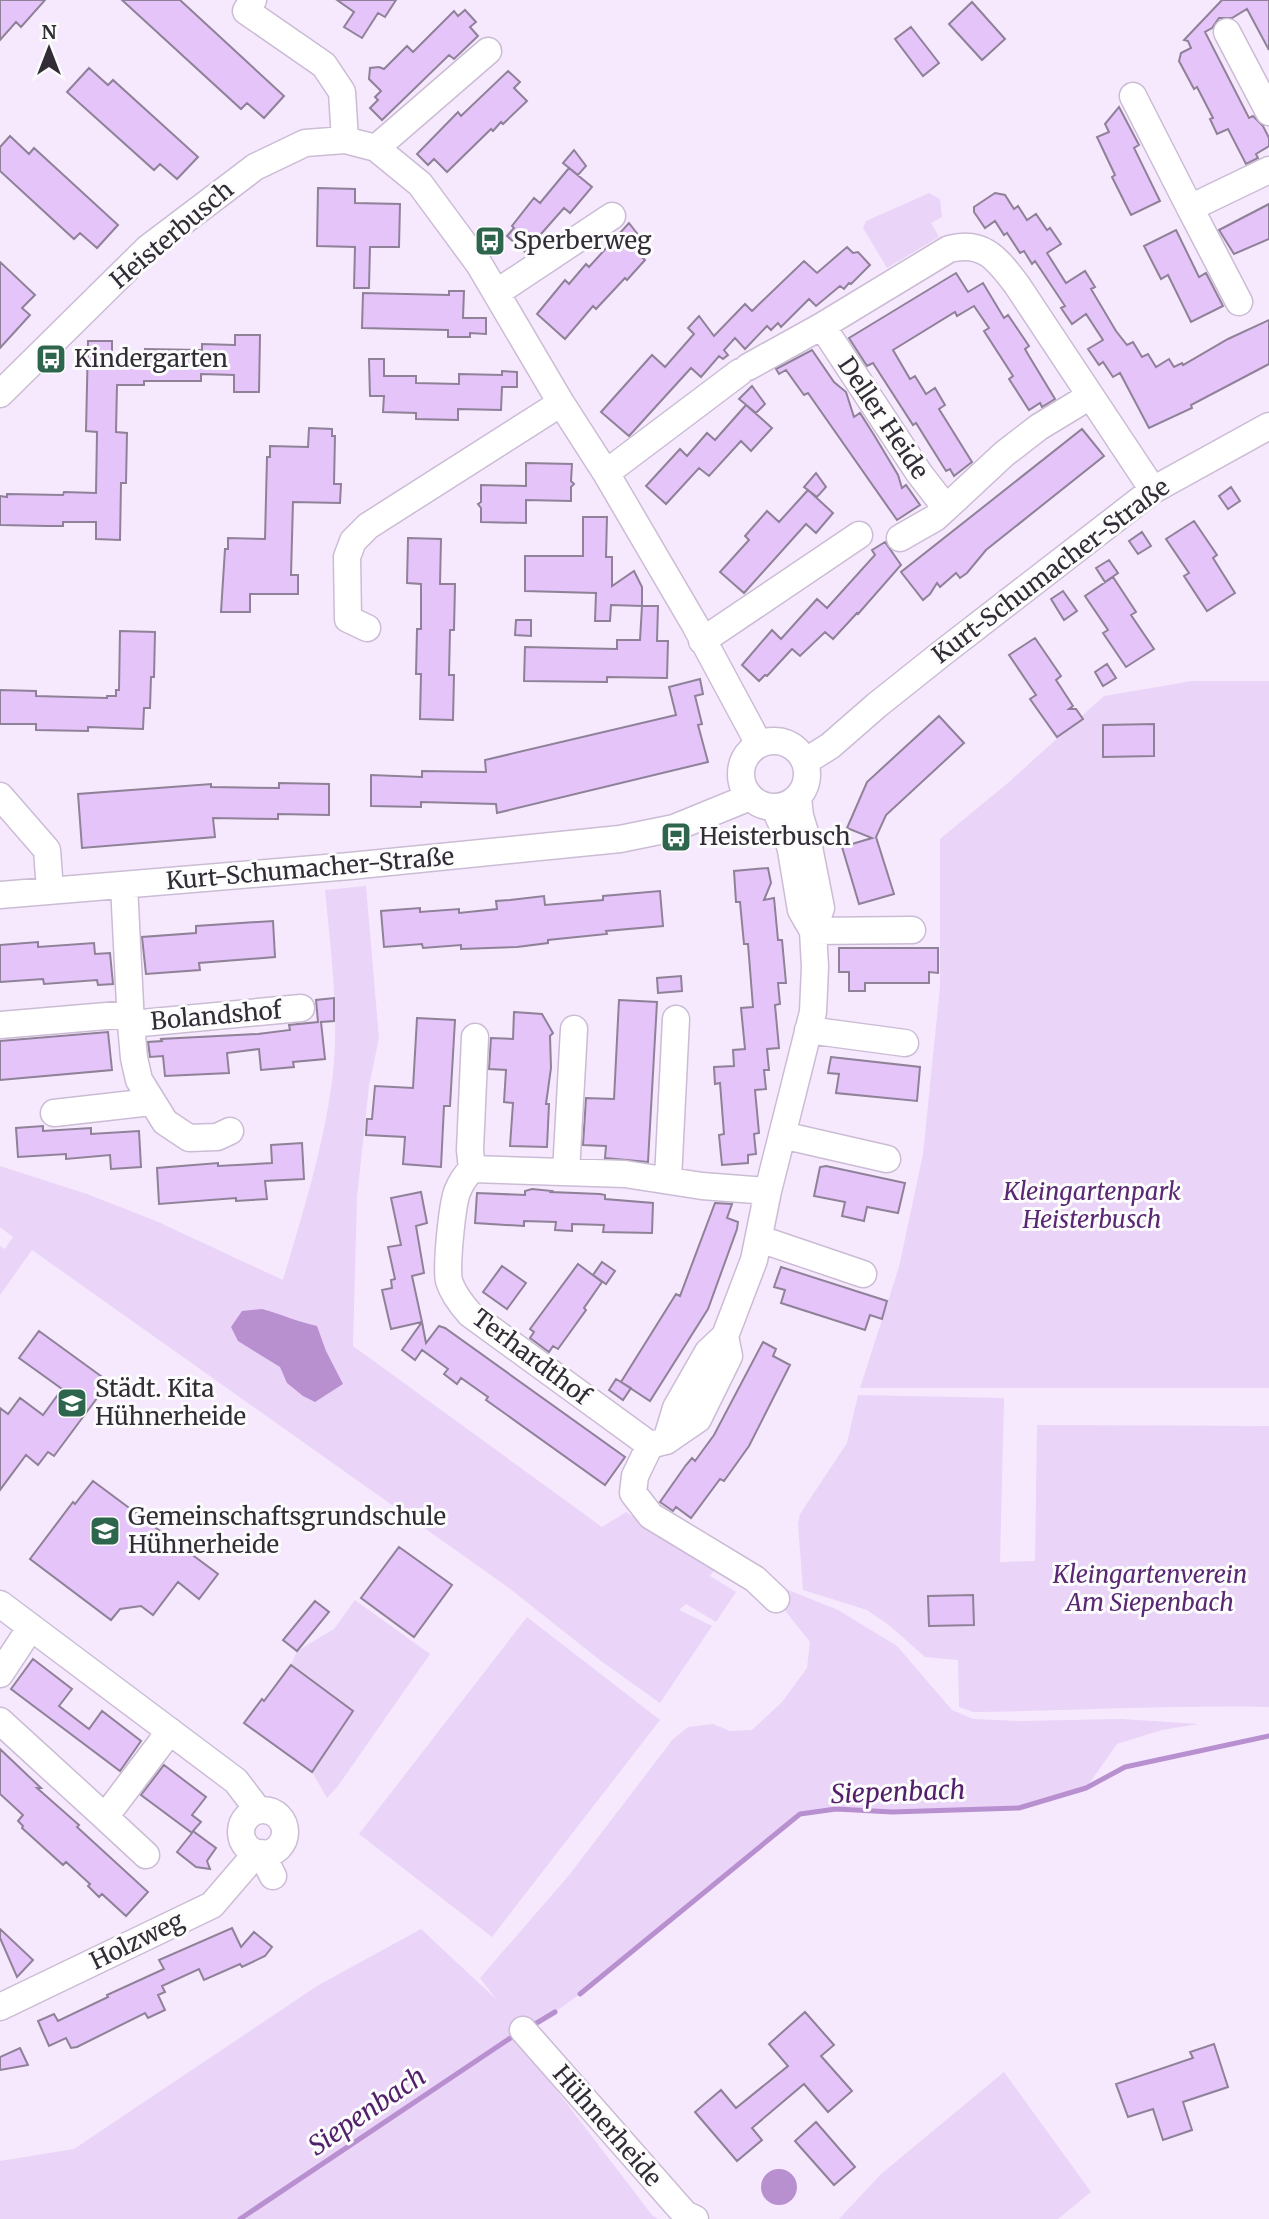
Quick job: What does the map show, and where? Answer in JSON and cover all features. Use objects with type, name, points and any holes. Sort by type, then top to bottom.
[{"type":"street","points":[[242,4],[324,65],[342,92],[345,140]]},
{"type":"street","points":[[1227,32],[1269,112]]},
{"type":"street","points":[[376,148],[488,51]]},
{"type":"street","points":[[1133,96],[1239,302]]},
{"type":"street","name":"Heisterbusch","points":[[0,394],[148,248],[255,167],[305,143],[345,140],[376,148],[420,184],[479,264],[561,403],[606,473],[759,744]]},
{"type":"street","points":[[1191,208],[1269,170]]},
{"type":"street","points":[[496,293],[612,216]]},
{"type":"street","points":[[606,473],[744,370],[949,249],[961,246],[977,248],[992,255],[1017,285],[1153,490]]},
{"type":"street","name":"Deller Heide","points":[[822,326],[919,473],[946,508]]},
{"type":"street","points":[[900,538],[935,518],[1039,427],[1090,396]]},
{"type":"street","points":[[368,628],[348,619],[347,557],[353,541],[368,526],[561,403]]},
{"type":"street","name":"Kurt-Schumacher-Straße","points":[[799,753],[877,705],[1153,490],[1269,426]]},
{"type":"street","points":[[702,640],[859,535]]},
{"type":"street","points":[[766,796],[806,787],[808,774],[799,753],[775,740],[751,749],[743,760],[741,773],[766,796],[786,833],[801,910],[813,931],[813,1012],[768,1191],[754,1260],[725,1335],[708,1352],[658,1443],[635,1476],[633,1493],[651,1516],[755,1580],[776,1598]]},
{"type":"street","points":[[0,796],[47,850],[50,890]]},
{"type":"street","name":"Kurt-Schumacher-Straße","points":[[0,895],[620,839],[766,796]]},
{"type":"street","name":"Bolandshof","points":[[124,885],[131,1019],[139,1080],[150,1102],[165,1122],[189,1138],[218,1137],[229,1131]]},
{"type":"street","points":[[813,931],[912,930]]},
{"type":"street","name":"Bolandshof","points":[[0,1026],[301,1008]]},
{"type":"street","points":[[668,1179],[676,1019]]},
{"type":"street","points":[[566,1172],[573,1029]]},
{"type":"street","points":[[808,1030],[905,1043]]},
{"type":"street","points":[[475,1037],[470,1150],[472,1169],[625,1174],[702,1186],[768,1191]]},
{"type":"street","points":[[54,1113],[150,1102]]},
{"type":"street","points":[[782,1135],[887,1159]]},
{"type":"street","name":"Terhardthof","points":[[472,1169],[464,1177],[456,1195],[448,1263],[449,1280],[457,1298],[470,1314],[658,1443]]},
{"type":"street","points":[[760,1239],[863,1274]]},
{"type":"street","points":[[0,1604],[236,1781],[257,1810]]},
{"type":"street","points":[[0,1674],[31,1627]]},
{"type":"street","points":[[0,1721],[146,1855]]},
{"type":"street","points":[[105,1816],[170,1731]]},
{"type":"street","points":[[257,1810],[274,1812],[285,1826],[283,1842],[262,1860],[246,1845],[241,1829],[244,1821],[257,1810]]},
{"type":"street","name":"Holzweg","points":[[0,2007],[212,1905],[240,1885],[249,1862],[262,1860]]},
{"type":"street","name":"Hühnerheide","points":[[523,2030],[685,2214],[695,2219]]},
{"type":"green space","points":[[929,193],[940,199],[942,217],[931,223],[939,237],[887,268],[863,228],[866,221]]},
{"type":"green space","name":"Kleingartenpark Heisterbusch","points":[[1192,681],[1269,681],[1269,1388],[860,1388],[899,1267],[923,1154],[940,987],[940,839],[1009,782],[1104,696]]},
{"type":"green space","points":[[366,886],[379,1038],[369,1086],[357,1197],[353,1346],[602,1527],[626,1512],[715,1569],[710,1576],[736,1592],[716,1622],[686,1604],[679,1610],[712,1626],[660,1703],[601,1661],[509,1588],[32,1250],[0,1295],[0,1246],[5,1249],[13,1237],[0,1227],[0,1166],[87,1194],[156,1221],[283,1280],[318,1157],[332,1082],[335,1010],[325,890]]},
{"type":"green space","name":"Kleingartenverein Am Siepenbach","points":[[858,1395],[1004,1398],[1000,1562],[1035,1561],[1037,1425],[1269,1426],[1269,1707],[973,1712],[959,1707],[958,1660],[925,1657],[867,1610],[803,1590],[798,1524],[800,1514],[847,1443]]},
{"type":"green space","points":[[781,1587],[838,1610],[897,1646],[952,1710],[973,1719],[1121,1719],[1199,1724],[1162,1730],[1117,1744],[1086,1788],[1019,1808],[892,1812],[836,1809],[800,1814],[580,1994],[515,2036],[652,2215],[658,2219],[0,2219],[0,2161],[74,2149],[317,1986],[421,1929],[497,2000],[480,1978],[570,1874],[673,1739],[688,1727],[713,1724],[730,1731],[752,1730],[782,1702],[807,1668],[810,1642],[776,1599]]},
{"type":"green space","points":[[355,1600],[430,1654],[327,1798],[312,1772],[353,1711],[291,1665],[297,1651],[334,1629]]},
{"type":"green space","points":[[527,1617],[660,1720],[492,1937],[359,1834]]},
{"type":"green space","points":[[1004,2072],[1091,2192],[1058,2219],[839,2219],[881,2174]]},
{"type":"shaded area","points":[[262,1309],[317,1326],[343,1384],[315,1402],[287,1383],[280,1367],[238,1341],[231,1327],[242,1311]]},
{"type":"shaded area","points":[[779,2169],[792,2174],[797,2187],[792,2200],[779,2205],[766,2200],[761,2187],[766,2174]]},
{"type":"building","points":[[0,0],[45,0],[21,27],[16,22],[0,40]]},
{"type":"building","points":[[122,0],[180,0],[284,96],[264,118],[247,103],[241,109]]},
{"type":"building","points":[[337,0],[396,0],[385,17],[378,13],[362,38],[344,27],[354,12]]},
{"type":"building","points":[[1222,0],[1269,0],[1269,50],[1247,9],[1232,18],[1219,18],[1212,28],[1205,32],[1249,118],[1253,116],[1263,126],[1269,138],[1269,146],[1256,154],[1258,158],[1246,164],[1228,129],[1217,134],[1210,119],[1213,118],[1197,87],[1194,89],[1179,61],[1181,53],[1191,48],[1188,41],[1184,40]]},
{"type":"building","points":[[972,2],[1005,39],[982,60],[949,24]]},
{"type":"building","points":[[465,10],[476,22],[470,27],[478,36],[454,59],[449,55],[382,120],[370,108],[378,100],[375,97],[381,91],[369,79],[370,68],[384,69],[407,46],[413,52],[454,11],[458,16]]},
{"type":"building","points":[[911,27],[939,63],[923,76],[895,39]]},
{"type":"building","points":[[89,68],[108,85],[113,80],[198,157],[177,179],[160,164],[154,170],[67,92]]},
{"type":"building","points":[[508,71],[520,82],[514,88],[527,101],[503,124],[501,122],[493,131],[491,129],[447,172],[434,159],[428,165],[417,154],[458,112],[461,116]]},
{"type":"building","points":[[1119,107],[1139,145],[1134,148],[1160,201],[1131,215],[1112,177],[1115,175],[1097,137],[1109,132],[1105,124]]},
{"type":"building","points":[[10,136],[29,154],[34,148],[118,225],[97,248],[80,233],[74,239],[0,171],[0,147]]},
{"type":"building","points":[[574,150],[586,166],[578,175],[563,163]]},
{"type":"building","points":[[569,168],[592,187],[570,213],[564,208],[525,252],[507,236],[514,228],[512,226],[534,198],[540,203]]},
{"type":"building","points":[[318,188],[355,189],[355,203],[400,204],[399,247],[370,247],[369,288],[354,288],[355,247],[317,246]]},
{"type":"building","points":[[995,193],[1005,195],[1014,209],[1018,206],[1027,220],[1036,214],[1047,230],[1050,228],[1061,244],[1047,253],[1066,283],[1085,271],[1095,287],[1091,289],[1116,331],[1127,345],[1133,342],[1142,357],[1148,354],[1156,367],[1169,359],[1174,367],[1182,363],[1183,365],[1228,339],[1269,320],[1269,364],[1191,405],[1192,408],[1149,428],[1120,373],[1113,377],[1103,362],[1099,365],[1088,349],[1103,340],[1086,314],[1072,324],[1061,308],[1065,306],[1035,261],[1032,264],[1024,251],[1020,253],[995,221],[985,228],[974,212],[974,207]]},
{"type":"building","points":[[1269,204],[1269,239],[1234,254],[1219,230]]},
{"type":"building","points":[[629,223],[639,236],[630,246],[645,260],[596,309],[593,306],[565,339],[537,314],[565,280],[569,284],[586,264],[589,267]]},
{"type":"building","points":[[1176,230],[1199,277],[1206,273],[1223,306],[1191,322],[1168,275],[1161,279],[1144,246]]},
{"type":"building","points":[[847,247],[853,253],[858,252],[870,265],[851,284],[844,289],[840,286],[816,306],[809,299],[781,327],[778,323],[771,330],[767,326],[745,349],[735,338],[724,350],[728,355],[723,359],[719,356],[701,377],[691,368],[629,436],[601,412],[652,355],[665,367],[694,334],[688,328],[699,316],[714,336],[745,304],[752,311],[804,261],[817,273]]},
{"type":"building","points":[[0,262],[35,295],[22,308],[30,315],[0,348]]},
{"type":"building","points":[[956,273],[968,292],[983,283],[1004,318],[1008,315],[1029,346],[1025,349],[1055,399],[1042,407],[1040,403],[1029,410],[1009,379],[1013,376],[984,331],[989,328],[974,306],[957,316],[955,312],[893,350],[910,379],[915,376],[926,394],[935,388],[945,405],[939,409],[972,462],[954,476],[950,469],[946,471],[916,423],[913,425],[873,363],[867,366],[849,338]]},
{"type":"building","points":[[449,291],[464,291],[463,318],[486,318],[486,334],[470,333],[470,337],[448,337],[448,330],[362,328],[363,293],[449,295]]},
{"type":"building","points":[[235,335],[260,335],[259,392],[234,392],[234,375],[201,374],[201,381],[144,381],[144,385],[117,385],[116,432],[127,433],[126,483],[121,483],[120,540],[96,539],[96,522],[63,522],[63,526],[0,525],[0,496],[96,493],[97,432],[86,431],[88,341],[112,341],[112,354],[145,355],[145,349],[202,350],[202,344],[235,345]]},
{"type":"building","points":[[812,350],[834,382],[846,392],[854,417],[860,413],[898,475],[902,488],[906,485],[920,505],[897,520],[808,393],[804,395],[786,370],[779,374],[776,369]]},
{"type":"building","points":[[369,359],[384,359],[384,376],[416,376],[416,383],[459,384],[459,374],[502,375],[502,371],[517,372],[517,387],[502,387],[501,410],[458,409],[458,420],[416,419],[416,413],[383,412],[384,396],[370,396]]},
{"type":"building","points":[[752,386],[765,404],[756,413],[739,399]]},
{"type":"building","points":[[746,405],[772,428],[751,451],[741,441],[709,476],[699,468],[666,504],[646,486],[680,449],[687,456],[707,433],[715,440]]},
{"type":"building","points":[[309,428],[332,429],[332,436],[335,436],[334,484],[341,484],[340,503],[293,502],[291,575],[298,575],[298,594],[250,594],[250,612],[221,612],[228,538],[265,539],[267,457],[270,457],[270,446],[308,447]]},
{"type":"building","points":[[1082,429],[1104,456],[986,550],[967,573],[960,578],[956,573],[940,587],[937,583],[923,600],[901,572]]},
{"type":"building","points":[[526,463],[572,464],[571,481],[574,484],[571,487],[571,501],[526,500],[526,523],[481,522],[481,508],[478,504],[481,502],[481,485],[526,486]]},
{"type":"building","points":[[816,473],[826,487],[817,497],[804,487]]},
{"type":"building","points":[[1231,487],[1240,501],[1228,509],[1219,496]]},
{"type":"building","points":[[808,490],[833,513],[816,533],[806,524],[744,593],[720,572],[749,540],[745,536],[767,511],[779,522]]},
{"type":"building","points":[[583,517],[607,517],[606,557],[612,557],[612,586],[634,571],[642,587],[642,606],[611,605],[610,621],[595,621],[596,593],[525,591],[525,556],[583,556]]},
{"type":"building","points":[[1194,521],[1217,555],[1213,558],[1235,593],[1207,611],[1184,576],[1189,573],[1166,539]]},
{"type":"building","points":[[1142,532],[1151,546],[1138,554],[1129,541]]},
{"type":"building","points":[[408,538],[441,539],[440,584],[455,584],[449,675],[454,675],[453,720],[420,719],[421,674],[416,674],[417,629],[421,629],[421,584],[407,583]]},
{"type":"building","points":[[885,542],[901,565],[833,639],[825,632],[800,656],[792,649],[759,681],[742,665],[772,630],[781,639],[817,599],[827,608],[875,555],[872,550]]},
{"type":"building","points":[[1109,560],[1118,573],[1105,582],[1096,568]]},
{"type":"building","points":[[1113,577],[1136,612],[1131,615],[1154,649],[1126,667],[1103,633],[1108,630],[1085,596]]},
{"type":"building","points":[[1063,591],[1077,611],[1064,620],[1051,599]]},
{"type":"building","points":[[642,606],[658,606],[657,641],[668,641],[667,678],[607,677],[607,682],[524,681],[525,647],[617,649],[617,640],[640,640]]},
{"type":"building","points":[[516,620],[531,620],[531,636],[515,635]]},
{"type":"building","points":[[120,631],[155,632],[154,677],[151,677],[150,708],[144,708],[143,729],[88,727],[88,731],[36,730],[36,724],[0,724],[0,690],[36,691],[36,696],[116,696],[116,690],[119,690]]},
{"type":"building","points":[[1035,638],[1061,676],[1056,680],[1073,706],[1069,709],[1076,709],[1083,719],[1057,737],[1030,699],[1036,695],[1009,655]]},
{"type":"building","points":[[1107,664],[1116,678],[1103,686],[1095,672]]},
{"type":"building","points":[[700,679],[703,694],[695,696],[702,724],[698,725],[708,762],[497,813],[496,804],[421,802],[421,807],[371,806],[371,775],[422,777],[422,771],[486,772],[485,760],[676,715],[669,687]]},
{"type":"building","points":[[939,716],[964,743],[886,815],[876,837],[894,894],[859,904],[842,847],[872,838],[847,828],[867,782]]},
{"type":"building","points":[[1154,724],[1154,756],[1103,757],[1103,725]]},
{"type":"building","points":[[279,783],[329,784],[329,815],[278,814],[278,819],[213,818],[215,837],[82,848],[78,794],[211,784],[211,787],[279,788]]},
{"type":"building","points":[[768,868],[771,883],[764,900],[774,898],[786,983],[778,983],[780,1004],[775,1005],[779,1048],[767,1049],[769,1070],[764,1070],[766,1089],[755,1090],[759,1133],[754,1134],[756,1154],[748,1155],[748,1163],[722,1165],[719,1135],[724,1134],[720,1083],[715,1084],[714,1067],[734,1066],[733,1050],[745,1049],[741,1008],[753,1007],[748,944],[744,944],[740,902],[736,902],[734,871]]},
{"type":"building","points":[[660,891],[663,926],[606,931],[607,934],[548,940],[548,943],[517,947],[461,949],[461,945],[423,948],[422,944],[384,947],[381,911],[459,909],[459,913],[497,909],[496,901],[544,896],[545,905]]},
{"type":"building","points":[[273,921],[275,957],[199,963],[200,970],[146,974],[142,937],[196,933],[196,926]]},
{"type":"building","points":[[38,942],[38,947],[94,943],[95,954],[110,953],[113,984],[98,985],[97,980],[44,984],[43,979],[0,982],[0,945]]},
{"type":"building","points":[[839,948],[938,948],[938,973],[929,972],[929,983],[865,983],[865,991],[849,991],[849,972],[839,972]]},
{"type":"building","points":[[681,976],[682,991],[658,993],[657,978]]},
{"type":"building","points":[[334,998],[334,1021],[321,1022],[325,1059],[293,1062],[294,1067],[261,1070],[259,1049],[227,1053],[229,1073],[165,1076],[163,1056],[150,1057],[148,1042],[162,1041],[161,1039],[258,1034],[290,1030],[289,1025],[318,1022],[316,1000]]},
{"type":"building","points":[[619,1000],[657,1002],[648,1162],[605,1158],[606,1146],[583,1145],[586,1098],[614,1099]]},
{"type":"building","points":[[514,1012],[542,1014],[553,1033],[550,1036],[551,1068],[546,1104],[549,1104],[547,1147],[510,1146],[513,1103],[504,1102],[506,1070],[489,1069],[491,1038],[513,1039]]},
{"type":"building","points":[[417,1018],[455,1020],[450,1106],[444,1106],[441,1167],[403,1164],[405,1137],[366,1135],[367,1119],[372,1119],[375,1086],[413,1088]]},
{"type":"building","points":[[108,1032],[112,1070],[0,1080],[0,1041]]},
{"type":"building","points":[[831,1057],[920,1067],[917,1101],[836,1093],[839,1074],[828,1073]]},
{"type":"building","points":[[43,1126],[43,1131],[91,1128],[91,1134],[139,1131],[141,1167],[111,1169],[110,1155],[66,1159],[66,1154],[18,1157],[16,1128]]},
{"type":"building","points":[[302,1143],[304,1179],[265,1181],[267,1199],[236,1201],[236,1198],[159,1204],[157,1168],[218,1163],[218,1166],[272,1163],[271,1145]]},
{"type":"building","points":[[820,1167],[905,1183],[898,1213],[867,1207],[864,1221],[842,1216],[845,1202],[814,1196]]},
{"type":"building","points":[[532,1189],[600,1194],[605,1195],[605,1199],[653,1203],[652,1233],[603,1232],[604,1225],[572,1224],[572,1231],[555,1230],[556,1222],[524,1221],[524,1226],[475,1223],[477,1193],[525,1195],[525,1191]]},
{"type":"building","points":[[421,1192],[427,1223],[416,1226],[424,1273],[412,1276],[422,1322],[391,1329],[382,1290],[392,1288],[391,1280],[395,1279],[388,1247],[401,1245],[391,1198]]},
{"type":"building","points":[[715,1203],[732,1204],[727,1218],[738,1222],[737,1229],[708,1309],[650,1401],[621,1382],[676,1294],[680,1296]]},
{"type":"building","points":[[602,1262],[615,1271],[606,1284],[593,1275]]},
{"type":"building","points":[[578,1264],[602,1282],[558,1349],[553,1346],[549,1352],[530,1338],[534,1332],[530,1329]]},
{"type":"building","points":[[502,1266],[526,1283],[507,1309],[483,1292]]},
{"type":"building","points":[[781,1267],[887,1301],[882,1319],[870,1315],[865,1330],[781,1303],[785,1290],[774,1287]]},
{"type":"building","points":[[422,1322],[426,1343],[439,1326],[445,1328],[625,1457],[605,1485],[486,1400],[488,1397],[461,1378],[457,1384],[444,1374],[448,1369],[422,1350],[415,1360],[402,1350]]},
{"type":"building","name":"Städt. Kita Hühnerheide","points":[[39,1331],[109,1382],[54,1456],[48,1452],[38,1465],[26,1455],[0,1490],[0,1408],[8,1414],[20,1398],[43,1415],[62,1389],[19,1358]]},
{"type":"building","points":[[763,1342],[776,1349],[773,1356],[790,1365],[749,1446],[724,1481],[720,1479],[691,1518],[676,1507],[673,1511],[660,1502],[686,1465],[692,1458],[695,1461],[714,1435]]},
{"type":"building","points":[[616,1379],[631,1388],[623,1400],[609,1390]]},
{"type":"building","name":"Gemeinschaftsgrundschule Hühnerheide","points":[[93,1481],[218,1574],[199,1599],[178,1582],[153,1615],[141,1606],[120,1609],[111,1620],[30,1559],[73,1502],[75,1504]]},
{"type":"building","points":[[399,1547],[452,1585],[414,1637],[361,1598]]},
{"type":"building","points":[[973,1595],[974,1625],[929,1626],[928,1596]]},
{"type":"building","points":[[315,1601],[329,1612],[297,1651],[283,1640]]},
{"type":"building","points":[[33,1659],[72,1689],[59,1706],[89,1729],[102,1711],[141,1741],[120,1771],[11,1689]]},
{"type":"building","points":[[291,1665],[353,1711],[312,1772],[244,1723]]},
{"type":"building","points":[[0,1749],[41,1788],[37,1788],[79,1825],[77,1827],[148,1892],[126,1916],[102,1894],[99,1897],[88,1886],[90,1884],[66,1862],[63,1865],[22,1828],[18,1821],[23,1815],[0,1794]]},
{"type":"building","points":[[164,1765],[206,1797],[192,1815],[201,1822],[193,1831],[216,1848],[207,1861],[210,1869],[196,1867],[177,1852],[192,1833],[141,1795]]},
{"type":"building","points":[[232,1928],[241,1947],[254,1932],[272,1947],[265,1956],[242,1967],[240,1964],[204,1980],[199,1969],[162,1986],[165,1992],[158,1995],[165,2010],[148,2018],[145,2013],[77,2047],[71,2048],[66,2038],[49,2046],[38,2021],[54,2014],[58,2021],[164,1969],[159,1960]]},
{"type":"building","points":[[0,1929],[33,1960],[17,1977],[0,1938]]},
{"type":"building","points":[[805,2012],[834,2045],[821,2056],[852,2091],[828,2112],[804,2084],[752,2128],[762,2140],[737,2161],[695,2112],[721,2090],[736,2108],[788,2066],[769,2044]]},
{"type":"building","points":[[1214,2044],[1228,2087],[1183,2102],[1192,2130],[1163,2140],[1153,2109],[1128,2117],[1116,2084],[1193,2058],[1190,2052]]},
{"type":"building","points":[[20,2048],[28,2065],[0,2070],[0,2057]]},
{"type":"building","points":[[816,2122],[855,2167],[834,2185],[795,2141]]},
{"type":"waterway","name":"Siepenbach","points":[[580,1994],[800,1814],[836,1809],[892,1812],[1019,1808],[1086,1788],[1125,1767],[1269,1736]]},
{"type":"waterway","points":[[535,2024],[555,2012]]},
{"type":"waterway","name":"Siepenbach","points":[[240,2219],[515,2035]]},
{"type":"place","name":"Sperberweg","points":[[490,241]]},
{"type":"place","name":"Kindergarten","points":[[51,359]]},
{"type":"place","name":"Heisterbusch","points":[[676,837]]},
{"type":"place","name":"Städt. Kita Hühnerheide","points":[[72,1403]]},
{"type":"place","name":"Gemeinschaftsgrundschule Hühnerheide","points":[[105,1531]]}]
